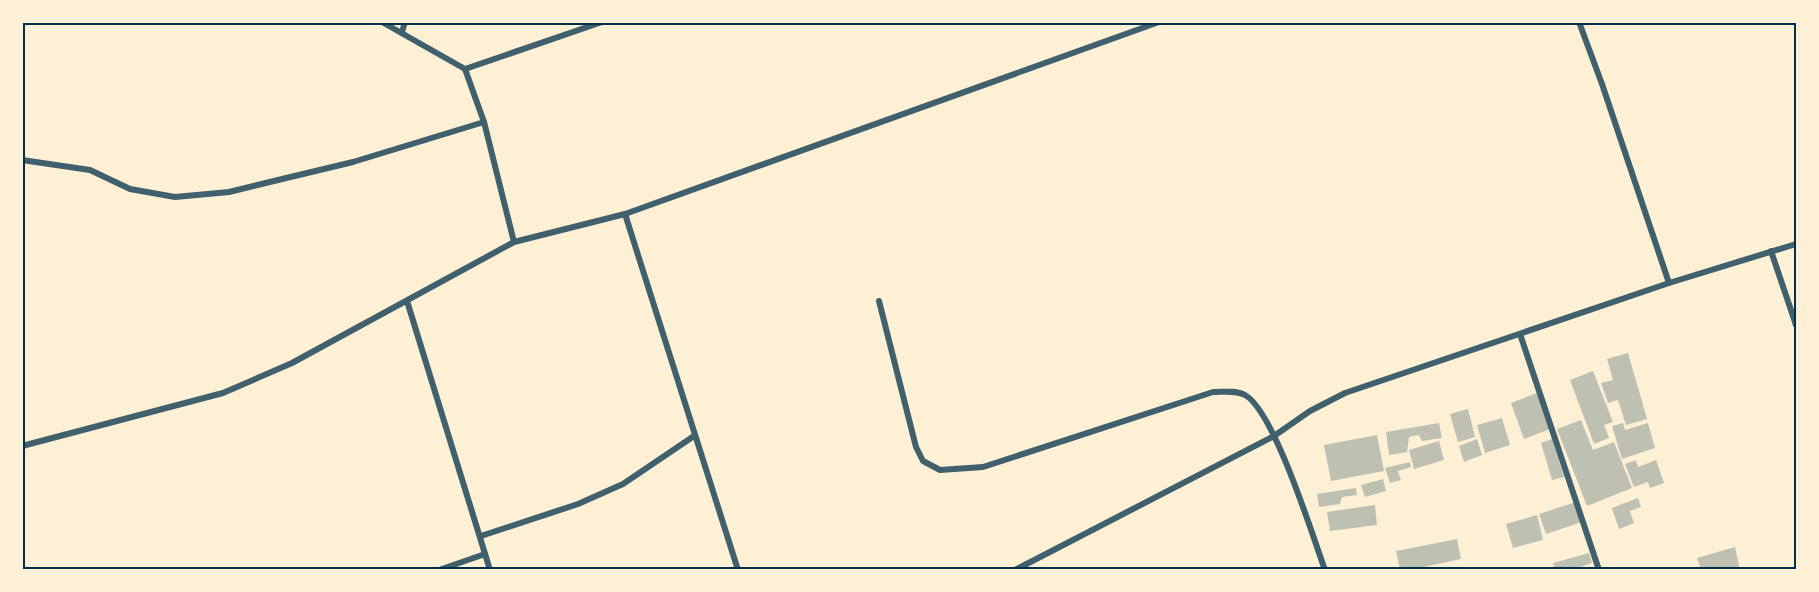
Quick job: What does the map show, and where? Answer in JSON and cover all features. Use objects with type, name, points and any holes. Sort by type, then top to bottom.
[{"type":"street","points":[[382,22],[465,69],[484,122],[514,242]]},
{"type":"street","points":[[402,32],[405,22]]},
{"type":"street","points":[[465,69],[602,22]]},
{"type":"street","points":[[22,446],[224,393],[292,363],[514,242],[625,214],[1159,22]]},
{"type":"street","points":[[1579,22],[1669,282]]},
{"type":"street","points":[[22,160],[90,170],[130,189],[176,197],[229,192],[353,162],[484,122]]},
{"type":"street","points":[[625,214],[738,570]]},
{"type":"street","points":[[1015,570],[1274,436],[1310,411],[1345,393],[1669,282],[1797,244]]},
{"type":"street","points":[[1772,251],[1797,325]]},
{"type":"street","points":[[407,301],[490,570]]},
{"type":"street","points":[[879,302],[916,447],[923,462],[940,470],[982,467],[1213,392],[1244,394],[1258,406],[1274,436],[1325,570]]},
{"type":"street","points":[[1520,334],[1599,570]]},
{"type":"street","points":[[480,536],[578,504],[623,484],[694,436]]},
{"type":"street","points":[[439,570],[485,554]]},
{"type":"building","points":[[1628,353],[1647,419],[1626,425],[1618,400],[1608,403],[1601,383],[1613,380],[1607,359]]},
{"type":"building","points":[[1593,371],[1613,422],[1604,425],[1609,438],[1594,444],[1570,380]]},
{"type":"building","points":[[1537,393],[1550,429],[1524,439],[1511,403]]},
{"type":"building","points":[[1468,409],[1475,437],[1458,442],[1450,414]]},
{"type":"building","points":[[1502,418],[1510,445],[1485,453],[1477,425]]},
{"type":"building","points":[[1581,420],[1593,450],[1614,442],[1632,488],[1587,506],[1557,429]]},
{"type":"building","points":[[1439,423],[1442,438],[1422,441],[1419,435],[1409,437],[1407,452],[1389,455],[1386,432]]},
{"type":"building","points":[[1623,423],[1625,430],[1648,423],[1655,448],[1622,459],[1612,426]]},
{"type":"building","points":[[1377,435],[1384,471],[1331,481],[1324,445]]},
{"type":"building","points":[[1477,439],[1482,455],[1464,462],[1459,446]]},
{"type":"building","points":[[1552,439],[1564,477],[1552,480],[1541,443]]},
{"type":"building","points":[[1439,441],[1444,460],[1414,469],[1409,450]]},
{"type":"building","points":[[1636,460],[1638,467],[1656,460],[1664,483],[1650,488],[1648,482],[1634,487],[1625,464]]},
{"type":"building","points":[[1410,462],[1411,467],[1398,471],[1401,480],[1390,483],[1385,468]]},
{"type":"building","points":[[1383,479],[1386,491],[1365,497],[1361,485]]},
{"type":"building","points":[[1356,488],[1357,495],[1342,497],[1340,504],[1319,507],[1317,494]]},
{"type":"building","points":[[1638,498],[1641,507],[1630,511],[1634,523],[1619,529],[1612,508]]},
{"type":"building","points":[[1576,502],[1582,522],[1546,534],[1539,514]]},
{"type":"building","points":[[1375,505],[1377,525],[1330,531],[1327,512]]},
{"type":"building","points":[[1537,515],[1543,540],[1513,548],[1506,524]]},
{"type":"building","points":[[1457,539],[1461,559],[1424,567],[1425,570],[1400,570],[1396,551]]},
{"type":"building","points":[[1735,547],[1740,570],[1701,570],[1697,558]]},
{"type":"building","points":[[1589,553],[1592,563],[1572,570],[1555,570],[1553,563]]}]
